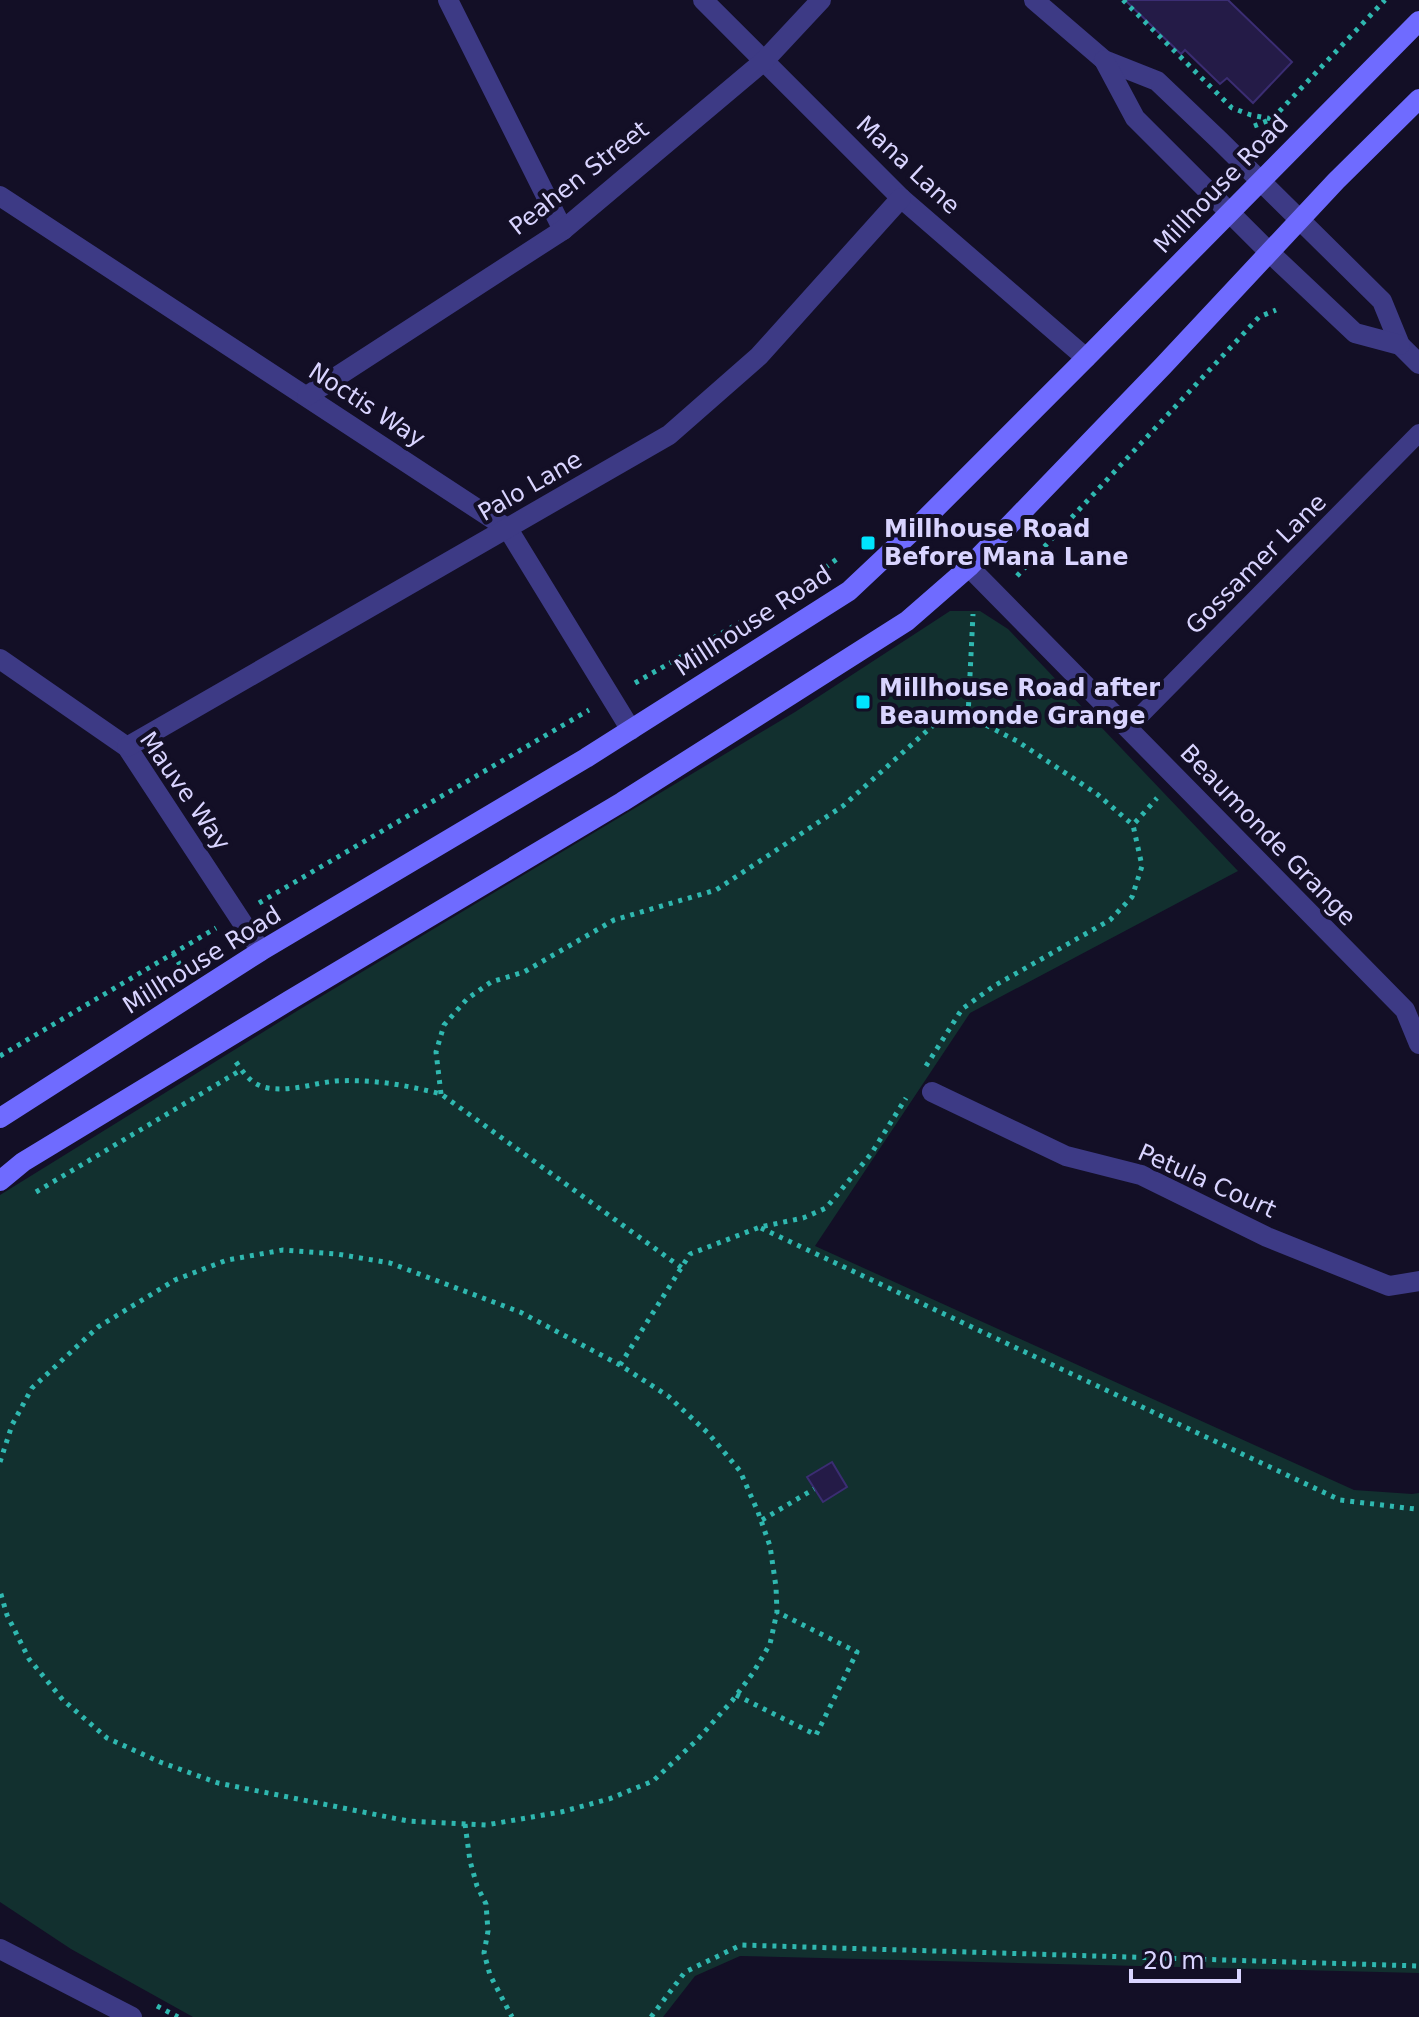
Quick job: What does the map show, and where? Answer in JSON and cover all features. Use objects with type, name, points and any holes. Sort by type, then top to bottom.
[{"type":"main road","name":"Millhouse Road","points":[[0,1118],[261,951],[586,758],[849,591],[1086,358],[1419,21]]},
{"type":"main road","points":[[0,1181],[23,1162],[622,802],[907,621],[969,567],[1299,220],[1419,99]]},
{"type":"street","points":[[448,0],[563,230]]},
{"type":"street","name":"Mana Lane","points":[[703,0],[901,198],[1086,358]]},
{"type":"street","name":"Peahen Street","points":[[307,396],[563,230],[764,61],[821,0]]},
{"type":"street","points":[[1034,0],[1104,60],[1157,81],[1382,301],[1400,345],[1419,364]]},
{"type":"street","points":[[1104,60],[1135,118],[1269,252],[1355,333],[1400,345]]},
{"type":"street","name":"Noctis Way","points":[[0,196],[508,529],[631,730]]},
{"type":"street","name":"Palo Lane","points":[[127,747],[669,435],[759,356],[901,198]]},
{"type":"street","name":"Beaumonde Grange","points":[[969,567],[1405,1010],[1419,1044]]},
{"type":"street","name":"Mauve Way","points":[[0,659],[127,747],[261,951]]},
{"type":"street","name":"Petula Court","points":[[932,1092],[1066,1156],[1141,1175],[1267,1237],[1389,1286],[1419,1281]]},
{"type":"street","points":[[0,1949],[132,2017]]},
{"type":"lane","name":"Gossamer Lane","points":[[1128,728],[1419,433]]},
{"type":"path","points":[[1123,0],[1232,108],[1272,119]]},
{"type":"path","points":[[1254,126],[1272,119],[1385,0]]},
{"type":"path","points":[[1168,217],[1170,229]]},
{"type":"path","points":[[998,597],[1259,317],[1276,310]]},
{"type":"path","points":[[968,716],[973,614]]},
{"type":"path","points":[[441,1094],[436,1052],[444,1025],[467,999],[491,982],[524,972],[614,920],[716,890],[843,806],[938,721],[968,716],[1017,741],[1097,794],[1133,825]]},
{"type":"path","points":[[222,1041],[248,1080],[267,1088],[297,1088],[334,1081],[370,1082],[441,1094],[682,1268]]},
{"type":"path","points":[[27,1197],[241,1070]]},
{"type":"path","points":[[760,1227],[1340,1500],[1419,1508]]},
{"type":"path","points":[[0,1462],[12,1425],[32,1388],[98,1327],[175,1280],[227,1260],[283,1250],[337,1254],[390,1263],[520,1312],[620,1365],[668,1396],[709,1434],[740,1471],[770,1546],[777,1612],[770,1644],[753,1673],[697,1740],[653,1781],[609,1799],[561,1812],[486,1825],[408,1821],[218,1783],[107,1738],[63,1700],[29,1659],[7,1615],[0,1591]]},
{"type":"path","points":[[762,1520],[814,1489]]},
{"type":"path","points":[[736,1695],[816,1735],[857,1652],[777,1612]]},
{"type":"path","points":[[465,1824],[470,1861],[486,1904],[488,1931],[484,1953],[490,1975],[512,2017]]},
{"type":"path","points":[[651,2017],[685,1972],[741,1945],[1419,1966]]},
{"type":"green space","points":[[950,611],[980,611],[1008,629],[1238,871],[970,1013],[815,1246],[1354,1490],[1419,1493],[1419,1973],[740,1956],[695,1976],[663,2017],[193,2017],[71,1949],[0,1902],[0,1195],[297,1011],[795,712]]},
{"type":"building","points":[[1125,0],[1228,0],[1292,62],[1253,103],[1227,78],[1220,84],[1185,50],[1181,54]]},
{"type":"building","points":[[832,1462],[847,1487],[823,1502],[807,1477]]},
{"type":"place","name":"Millhouse Road Before Mana Lane","points":[[868,543]]},
{"type":"place","name":"Millhouse Road after Beaumonde Grange","points":[[863,702]]}]
